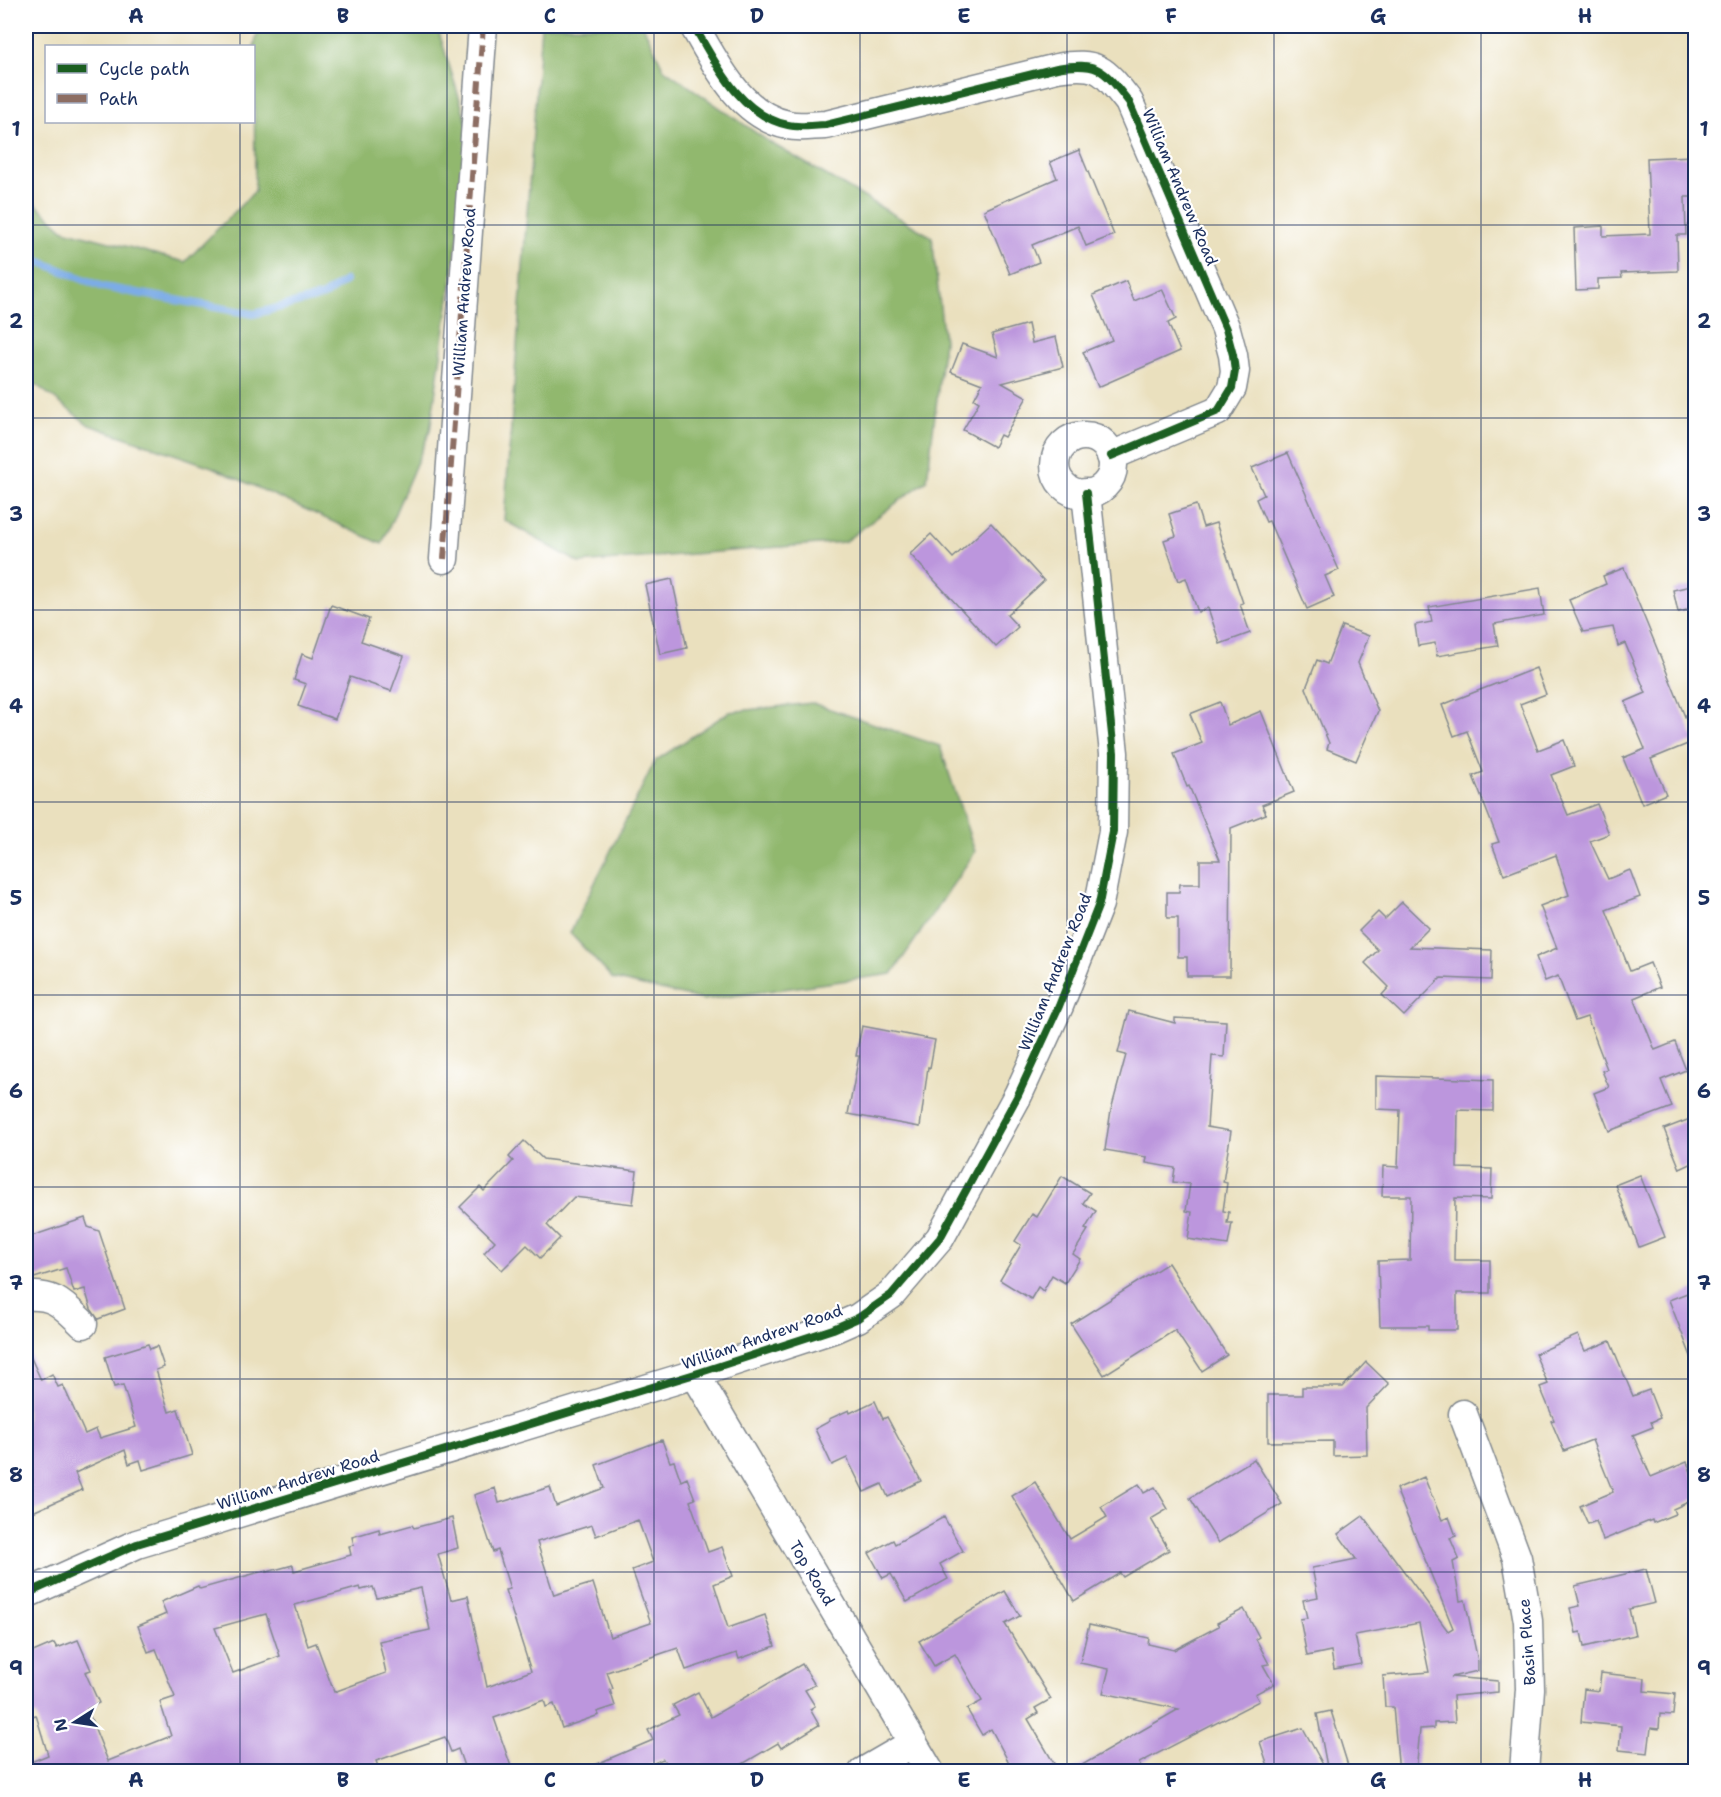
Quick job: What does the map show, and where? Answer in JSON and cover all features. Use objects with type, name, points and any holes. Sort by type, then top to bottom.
[{"type":"street","name":"William Andrew Road","points":[[444,559],[483,26]]},
{"type":"street","name":"William Andrew Road","points":[[694,26],[724,78],[741,96],[759,112],[790,126],[826,125],[1078,64],[1091,66],[1108,75],[1129,102],[1227,329],[1234,371],[1232,388],[1218,411],[1111,456]]},
{"type":"street","points":[[1085,436],[1096,439],[1106,446],[1111,456],[1111,473],[1108,481],[1102,487],[1086,493],[1075,492],[1065,486],[1058,477],[1055,465],[1057,453],[1073,437],[1085,436]]},
{"type":"street","name":"William Andrew Road","points":[[26,1594],[137,1544],[695,1374],[833,1329],[858,1318],[891,1295],[940,1238],[1018,1095],[1059,1006],[1099,904],[1113,832],[1114,753],[1086,493]]},
{"type":"street","points":[[26,1296],[40,1295],[58,1300],[83,1324]]},
{"type":"street","name":"Top Road","points":[[695,1374],[930,1772]]},
{"type":"street","name":"Basin Place","points":[[1463,1414],[1517,1558],[1528,1621],[1530,1689],[1524,1772]]},
{"type":"street","points":[[863,1772],[913,1743]]},
{"type":"green space","points":[[259,26],[437,26],[472,139],[430,431],[382,544],[212,467],[89,425],[26,377],[26,195],[64,230],[185,262],[255,191],[254,45]]},
{"type":"green space","points":[[541,26],[643,26],[664,69],[771,143],[932,237],[944,341],[927,480],[844,542],[579,563],[504,520]]},
{"type":"green space","points":[[812,703],[940,746],[975,852],[892,974],[703,1000],[613,979],[570,933],[655,761],[729,712]]},
{"type":"building","points":[[1079,150],[1114,235],[1086,246],[1078,226],[1032,245],[1039,262],[1010,274],[984,210],[1057,178],[1050,162]]},
{"type":"building","points":[[1693,156],[1694,197],[1685,197],[1686,235],[1677,235],[1678,271],[1621,273],[1622,278],[1598,279],[1598,289],[1576,290],[1574,228],[1603,226],[1603,236],[1650,234],[1647,158]]},
{"type":"building","points":[[1126,281],[1134,301],[1162,289],[1176,319],[1168,323],[1180,351],[1098,387],[1083,352],[1112,340],[1093,295]]},
{"type":"building","points":[[1028,324],[1032,343],[1056,337],[1063,367],[1002,383],[1027,397],[1004,437],[1000,435],[994,447],[963,430],[979,402],[974,399],[982,384],[951,372],[962,344],[998,357],[992,334]]},
{"type":"building","points":[[1288,453],[1339,570],[1325,576],[1334,597],[1307,609],[1269,521],[1266,522],[1256,499],[1264,495],[1252,468]]},
{"type":"building","points":[[1196,505],[1203,527],[1216,523],[1243,603],[1240,604],[1250,633],[1220,644],[1208,608],[1198,612],[1186,578],[1178,581],[1164,540],[1176,536],[1169,514]]},
{"type":"building","points":[[991,523],[1044,581],[1007,615],[1018,627],[996,647],[910,554],[931,534],[953,558]]},
{"type":"building","points":[[1624,568],[1695,741],[1651,759],[1666,794],[1642,804],[1623,758],[1645,749],[1625,702],[1646,693],[1625,643],[1618,646],[1613,627],[1583,632],[1569,600],[1606,584],[1603,576]]},
{"type":"building","points":[[672,579],[687,648],[660,654],[645,585]]},
{"type":"building","points":[[1695,585],[1695,608],[1678,612],[1673,590]]},
{"type":"building","points":[[1540,588],[1544,615],[1494,624],[1498,646],[1437,656],[1435,643],[1418,646],[1415,625],[1432,622],[1429,607]]},
{"type":"building","points":[[331,605],[369,619],[361,641],[404,656],[391,691],[350,677],[335,719],[298,706],[306,684],[294,680],[302,654],[313,658]]},
{"type":"building","points":[[1342,626],[1369,636],[1358,663],[1378,711],[1356,761],[1327,749],[1329,743],[1306,688],[1317,660],[1327,664]]},
{"type":"building","points":[[1536,668],[1546,694],[1520,704],[1538,750],[1564,740],[1574,766],[1551,775],[1568,815],[1597,804],[1609,834],[1590,841],[1608,879],[1630,870],[1640,897],[1606,910],[1630,971],[1650,963],[1660,987],[1634,998],[1655,1050],[1675,1042],[1686,1070],[1661,1080],[1672,1107],[1609,1131],[1594,1093],[1609,1087],[1602,1071],[1607,1069],[1587,1017],[1575,1021],[1558,976],[1545,981],[1536,957],[1557,948],[1540,906],[1569,895],[1556,855],[1504,875],[1492,844],[1499,842],[1473,776],[1483,772],[1467,731],[1454,736],[1442,705]]},
{"type":"building","points":[[1220,702],[1228,725],[1261,711],[1294,792],[1262,805],[1266,814],[1231,828],[1230,976],[1187,976],[1187,957],[1178,957],[1178,918],[1167,918],[1167,892],[1179,892],[1180,884],[1200,884],[1200,860],[1220,860],[1174,754],[1202,743],[1190,714]]},
{"type":"building","points":[[1402,902],[1429,928],[1410,947],[1492,950],[1491,980],[1441,978],[1404,1016],[1382,995],[1389,987],[1365,963],[1378,950],[1359,931],[1378,912],[1385,919]]},
{"type":"building","points":[[1129,1011],[1175,1023],[1175,1018],[1226,1021],[1224,1057],[1212,1056],[1207,1127],[1231,1131],[1223,1182],[1227,1183],[1223,1211],[1229,1212],[1227,1223],[1232,1223],[1228,1245],[1188,1239],[1192,1212],[1186,1211],[1190,1184],[1173,1182],[1175,1168],[1146,1163],[1147,1157],[1105,1150],[1111,1110],[1126,1055],[1118,1053]]},
{"type":"building","points":[[862,1026],[935,1040],[930,1068],[928,1067],[920,1127],[848,1114]]},
{"type":"building","points":[[1376,1076],[1493,1080],[1493,1111],[1458,1110],[1457,1168],[1492,1169],[1491,1199],[1455,1198],[1454,1260],[1490,1260],[1490,1293],[1457,1293],[1457,1330],[1428,1330],[1428,1326],[1380,1326],[1378,1261],[1410,1260],[1411,1196],[1382,1196],[1383,1166],[1398,1167],[1400,1110],[1376,1109]]},
{"type":"building","points":[[1695,1117],[1695,1162],[1680,1169],[1664,1129]]},
{"type":"building","points":[[524,1141],[543,1159],[637,1171],[633,1204],[574,1197],[547,1225],[560,1238],[540,1258],[527,1245],[502,1270],[484,1253],[495,1241],[460,1207],[480,1187],[484,1191],[513,1161],[509,1157]]},
{"type":"building","points":[[1640,1175],[1665,1237],[1639,1247],[1615,1185]]},
{"type":"building","points":[[1062,1176],[1090,1193],[1083,1203],[1096,1211],[1085,1229],[1088,1230],[1073,1254],[1080,1259],[1065,1283],[1052,1275],[1043,1291],[1038,1287],[1031,1299],[1000,1280],[1021,1245],[1015,1241],[1032,1214],[1037,1217]]},
{"type":"building","points":[[85,1218],[88,1227],[99,1231],[125,1309],[98,1319],[91,1309],[85,1289],[74,1292],[66,1268],[26,1280],[26,1238]]},
{"type":"building","points":[[1168,1263],[1227,1355],[1202,1371],[1175,1330],[1104,1375],[1071,1324]]},
{"type":"building","points":[[1695,1290],[1695,1364],[1694,1364],[1669,1300]]},
{"type":"building","points":[[1578,1335],[1585,1351],[1610,1341],[1633,1396],[1649,1390],[1660,1418],[1651,1422],[1653,1427],[1633,1435],[1651,1477],[1687,1462],[1695,1482],[1695,1499],[1673,1509],[1675,1514],[1653,1523],[1652,1520],[1603,1540],[1596,1521],[1588,1524],[1580,1506],[1613,1492],[1592,1440],[1564,1451],[1540,1387],[1548,1384],[1535,1354]]},
{"type":"building","points":[[148,1344],[150,1349],[157,1346],[164,1367],[156,1370],[169,1412],[178,1409],[192,1455],[143,1470],[140,1460],[129,1464],[125,1450],[75,1473],[82,1490],[26,1515],[26,1347],[41,1380],[52,1374],[58,1387],[63,1385],[85,1434],[96,1429],[100,1438],[136,1427],[123,1385],[114,1387],[105,1357]]},
{"type":"building","points":[[1366,1362],[1389,1384],[1366,1408],[1367,1455],[1333,1456],[1333,1441],[1268,1442],[1268,1395],[1302,1395],[1302,1387],[1343,1387]]},
{"type":"building","points":[[875,1401],[883,1419],[887,1417],[921,1481],[888,1497],[882,1484],[864,1492],[847,1458],[832,1465],[815,1429],[830,1421],[829,1419],[849,1410],[850,1413]]},
{"type":"building","points":[[662,1440],[670,1462],[674,1461],[681,1481],[687,1478],[695,1499],[690,1501],[708,1552],[722,1547],[733,1576],[714,1584],[728,1628],[765,1615],[775,1646],[739,1659],[737,1653],[686,1670],[678,1648],[607,1672],[613,1689],[610,1690],[615,1706],[597,1712],[599,1715],[562,1728],[554,1704],[546,1707],[544,1700],[494,1718],[513,1772],[466,1772],[458,1749],[451,1752],[445,1737],[376,1761],[380,1772],[26,1772],[26,1764],[48,1755],[36,1715],[32,1716],[26,1701],[26,1655],[54,1643],[57,1648],[78,1640],[91,1670],[85,1672],[99,1703],[87,1709],[108,1761],[171,1736],[160,1702],[175,1697],[156,1649],[148,1652],[138,1626],[166,1614],[161,1602],[198,1586],[200,1589],[293,1565],[294,1571],[351,1555],[349,1546],[354,1545],[352,1537],[379,1529],[380,1534],[412,1525],[414,1528],[452,1518],[458,1548],[438,1554],[451,1600],[468,1596],[487,1687],[531,1671],[505,1590],[510,1589],[498,1550],[493,1552],[474,1495],[495,1488],[499,1503],[550,1487],[556,1506],[604,1488],[596,1465]],"holes":[[[638,1520],[653,1562],[632,1570],[651,1623],[610,1637],[593,1583],[554,1595],[537,1542],[592,1525],[596,1536]],[[360,1587],[361,1590],[373,1587],[377,1598],[421,1588],[430,1630],[379,1641],[386,1673],[334,1692],[316,1643],[308,1646],[295,1605]],[[266,1614],[280,1656],[233,1673],[215,1628]]]},
{"type":"building","points":[[1254,1459],[1282,1504],[1218,1543],[1190,1498]]},
{"type":"building","points":[[1424,1477],[1442,1520],[1449,1517],[1456,1536],[1450,1538],[1459,1559],[1453,1562],[1460,1601],[1465,1600],[1478,1661],[1478,1671],[1451,1677],[1498,1681],[1498,1692],[1453,1696],[1455,1722],[1434,1723],[1434,1728],[1420,1729],[1416,1772],[1399,1772],[1393,1707],[1385,1707],[1383,1676],[1429,1672],[1419,1623],[1355,1635],[1361,1664],[1334,1669],[1331,1651],[1307,1656],[1300,1619],[1307,1618],[1303,1600],[1318,1597],[1312,1568],[1356,1559],[1338,1534],[1363,1516],[1448,1631],[1453,1628],[1396,1489]]},
{"type":"building","points":[[1035,1482],[1070,1539],[1107,1517],[1101,1507],[1139,1484],[1144,1493],[1155,1487],[1168,1509],[1151,1519],[1169,1550],[1123,1577],[1120,1573],[1074,1601],[1012,1496]]},
{"type":"building","points":[[944,1517],[963,1551],[940,1564],[948,1579],[907,1602],[891,1574],[883,1578],[869,1553],[893,1540],[895,1544]]},
{"type":"building","points":[[1646,1569],[1655,1603],[1629,1609],[1635,1635],[1584,1647],[1581,1632],[1576,1633],[1570,1608],[1580,1606],[1575,1586]]},
{"type":"building","points":[[1005,1591],[1020,1616],[1005,1624],[1051,1699],[1035,1708],[1038,1713],[1028,1719],[1059,1772],[1014,1772],[991,1729],[982,1735],[967,1709],[982,1701],[955,1654],[934,1666],[919,1641]]},
{"type":"building","points":[[1244,1609],[1259,1637],[1256,1639],[1269,1664],[1263,1665],[1274,1684],[1255,1694],[1259,1701],[1139,1763],[1142,1772],[1070,1772],[1179,1709],[1103,1693],[1109,1669],[1080,1663],[1089,1625],[1149,1638],[1148,1644],[1174,1650],[1219,1626],[1217,1623]]},
{"type":"building","points":[[802,1664],[815,1685],[805,1690],[815,1706],[810,1709],[819,1725],[781,1748],[778,1743],[729,1772],[705,1772],[701,1764],[685,1772],[669,1772],[663,1759],[634,1772],[578,1772],[653,1740],[648,1730],[679,1715],[673,1705],[698,1692],[711,1717]]},
{"type":"building","points":[[1601,1673],[1645,1678],[1644,1691],[1675,1694],[1673,1715],[1660,1714],[1659,1729],[1651,1728],[1648,1753],[1619,1750],[1621,1726],[1581,1722],[1584,1689],[1599,1691]]},
{"type":"building","points":[[1331,1711],[1350,1772],[1328,1772],[1317,1714]]},
{"type":"building","points":[[1303,1728],[1327,1772],[1270,1772],[1260,1742]]},
{"type":"waterway","points":[[26,256],[103,287],[254,314],[323,296],[345,281]]},
{"type":"marked path","points":[[444,559],[483,26]]},
{"type":"cycle path","points":[[694,26],[731,86],[743,99],[756,111],[793,126],[826,125],[1071,66],[1092,67],[1113,82],[1129,102],[1226,329],[1235,371],[1232,388],[1218,411],[1111,456]]},
{"type":"cycle path","points":[[26,1594],[137,1544],[695,1374],[833,1329],[858,1318],[891,1295],[940,1238],[1018,1095],[1059,1006],[1099,904],[1113,832],[1114,753],[1086,493]]}]
